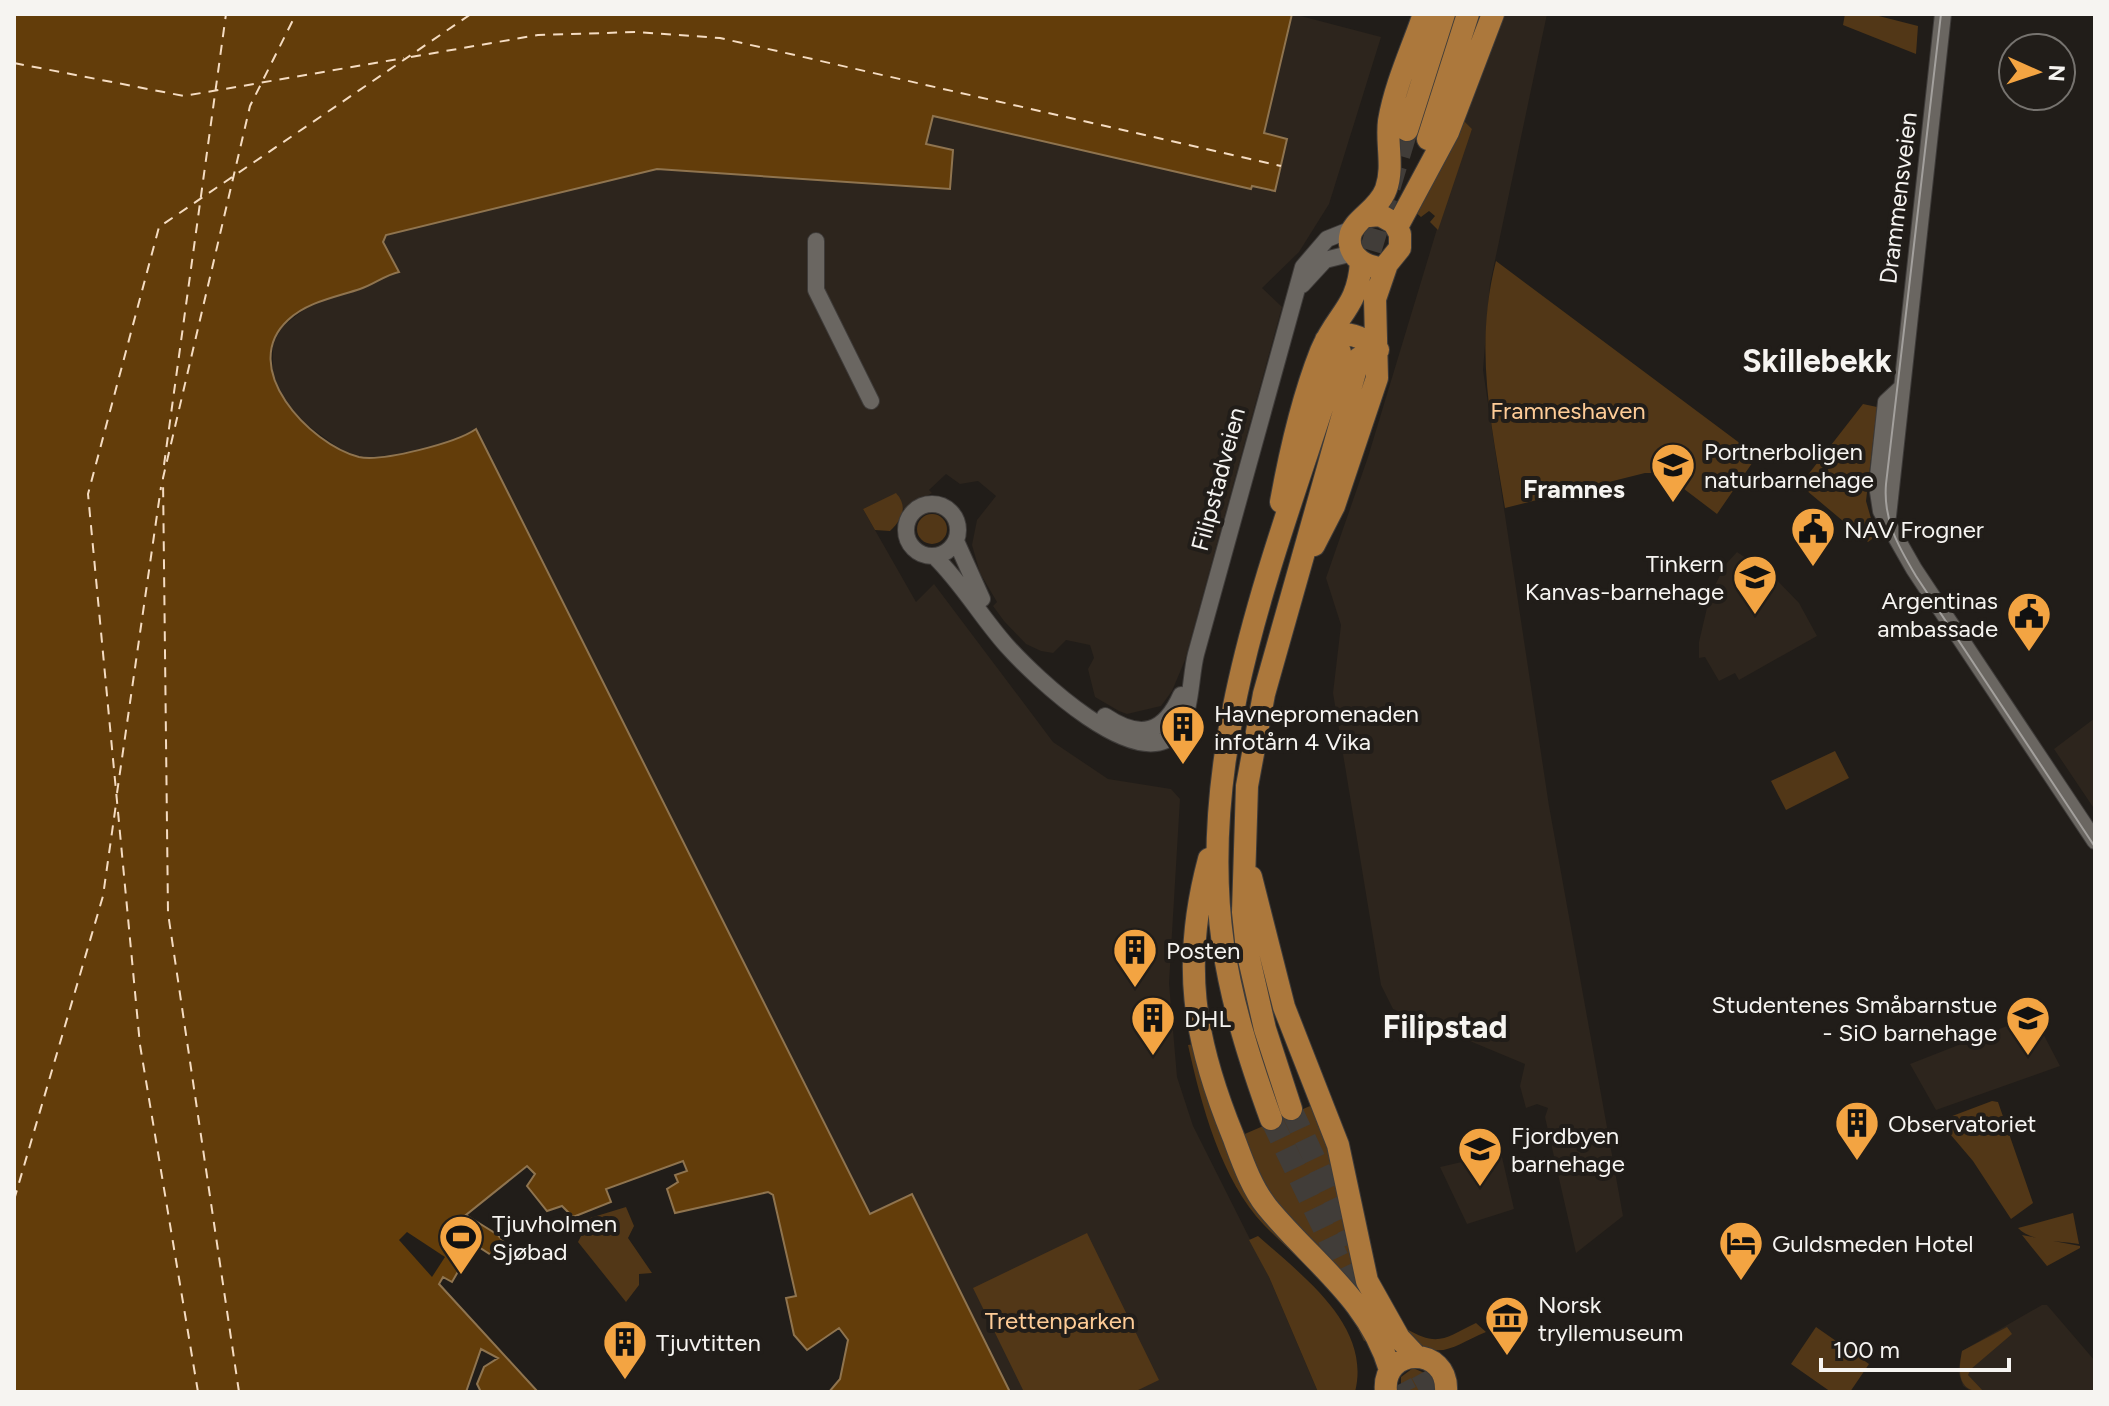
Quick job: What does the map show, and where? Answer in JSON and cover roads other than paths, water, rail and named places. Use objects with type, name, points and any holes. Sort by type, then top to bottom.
[{"type":"highway","points":[[1291,1109],[1265,1029],[1247,950],[1244,848],[1247,786],[1272,664],[1297,583],[1334,506],[1377,378],[1351,350],[1361,222],[1386,189],[1391,115],[1424,14]]},
{"type":"highway","points":[[1407,130],[1444,14]]},
{"type":"highway","points":[[1428,139],[1468,14]]},
{"type":"highway","points":[[1388,1381],[1353,1296],[1260,1195],[1206,1064],[1195,1014],[1194,959],[1198,911],[1218,827],[1230,726],[1272,571],[1351,350],[1375,299],[1387,264],[1400,248],[1397,227],[1448,132],[1493,14]]},
{"type":"highway","points":[[1361,222],[1385,217],[1397,227]]},
{"type":"highway","points":[[1357,257],[1373,267],[1387,264]]},
{"type":"highway","points":[[1218,827],[1219,901],[1227,969],[1241,1035],[1271,1119]]},
{"type":"highway","points":[[1244,848],[1275,979],[1338,1145],[1367,1281],[1399,1338],[1415,1355]]},
{"type":"highway","points":[[1388,1381],[1405,1357],[1415,1355],[1430,1359],[1440,1367],[1446,1392]]},
{"type":"street","name":"Drammensveien","points":[[1943,14],[1888,522],[1914,569],[2095,841]]},
{"type":"street","name":"Filipstadveien","points":[[1190,675],[1166,722],[1144,730],[1111,720],[1058,683],[1013,640],[979,594],[956,541],[958,526],[946,508],[928,505],[916,510],[907,524],[909,542],[922,554],[934,556],[952,574],[1007,646],[1044,684],[1133,742],[1155,743],[1175,733],[1186,710],[1190,675],[1303,267],[1314,251],[1334,235],[1361,222]]},
{"type":"street","points":[[816,241],[816,290],[871,401]]},
{"type":"street","name":"Filipstadveien","points":[[1295,296],[1325,260],[1357,257]]},
{"type":"street","points":[[934,556],[947,552],[956,541]]},
{"type":"tunnel","points":[[1361,282],[1407,130]]},
{"type":"tunnel","points":[[1291,1109],[1354,1242]]},
{"type":"tunnel","points":[[1271,1119],[1359,1302]]},
{"type":"tunnel","points":[[1406,1344],[1432,1392]]},
{"type":"tunnel","points":[[1386,1354],[1406,1392]]},
{"type":"tram line","points":[[1941,14],[1886,484],[1889,521],[1916,576],[2095,847]]},
{"type":"place","name":"Portnerboligen naturbarnehage","points":[[1673,504]]},
{"type":"place","name":"NAV Frogner","points":[[1813,568]]},
{"type":"place","name":"Tinkern Kanvas-barnehage","points":[[1755,616]]},
{"type":"place","name":"Argentinas ambassade","points":[[2029,653]]},
{"type":"place","name":"Havnepromenaden infotårn 4 Vika","points":[[1183,766]]},
{"type":"place","name":"Posten","points":[[1135,989]]},
{"type":"place","name":"DHL","points":[[1153,1057]]},
{"type":"place","name":"Studentenes Småbarnstue - SiO barnehage","points":[[2028,1057]]},
{"type":"place","name":"Observatoriet","points":[[1857,1162]]},
{"type":"place","name":"Fjordbyen barnehage","points":[[1480,1188]]},
{"type":"place","name":"Tjuvholmen Sjøbad","points":[[461,1276]]},
{"type":"place","name":"Guldsmeden Hotel","points":[[1741,1282]]},
{"type":"place","name":"Norsk tryllemuseum","points":[[1507,1357]]},
{"type":"place","name":"Tjuvtitten","points":[[625,1381]]},
{"type":"district","name":"Skillebekk","points":[[1817,361]]},
{"type":"district","name":"Framnes","points":[[1574,489]]},
{"type":"district","name":"Filipstad","points":[[1445,1027]]},
{"type":"park label","name":"Framneshaven","points":[[1568,410]]},
{"type":"park label","name":"Trettenparken","points":[[1060,1320]]}]
